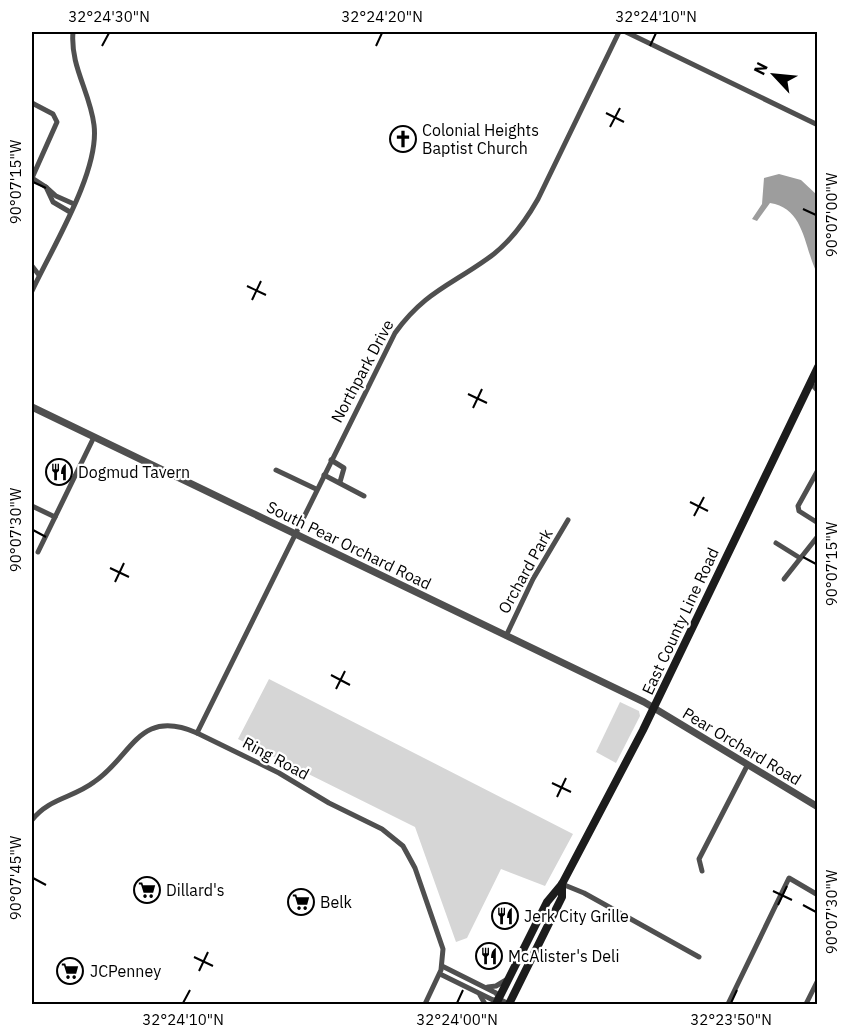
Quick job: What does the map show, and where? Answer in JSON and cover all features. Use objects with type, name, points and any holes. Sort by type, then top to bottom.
[{"type":"main road","name":"East County Line Road","points":[[498,1002],[552,894],[562,884],[654,708],[814,383],[818,367]]},
{"type":"main road","name":"East County Line Road","points":[[509,1004],[562,897],[562,884]]},
{"type":"street","points":[[32,291],[90,169],[95,136],[92,113],[74,63],[73,32]]},
{"type":"street","name":"Northpark Drive","points":[[197,733],[388,345],[401,324],[430,295],[489,258],[512,237],[530,213],[619,32]]},
{"type":"street","points":[[626,32],[818,125]]},
{"type":"street","points":[[32,103],[53,114],[57,120],[32,178],[46,187],[53,197],[70,212]]},
{"type":"street","points":[[53,197],[74,204]]},
{"type":"street","points":[[32,266],[39,275]]},
{"type":"street","points":[[814,383],[818,392]]},
{"type":"street","name":"South Pear Orchard Road","points":[[32,407],[654,708]]},
{"type":"street","points":[[38,552],[94,437]]},
{"type":"street","points":[[331,460],[344,468],[340,482]]},
{"type":"street","points":[[276,470],[316,489]]},
{"type":"street","points":[[818,470],[798,506],[799,511],[818,523]]},
{"type":"street","points":[[324,475],[364,496]]},
{"type":"street","points":[[32,506],[55,517]]},
{"type":"street","name":"Orchard Park","points":[[506,636],[533,579],[568,520]]},
{"type":"street","points":[[784,579],[818,536]]},
{"type":"street","points":[[776,543],[800,558]]},
{"type":"street","name":"Pear Orchard Road","points":[[654,708],[818,807]]},
{"type":"street","name":"Ring Road","points":[[32,820],[52,801],[82,789],[103,776],[129,744],[142,734],[168,726],[184,728],[197,733],[279,773],[329,803],[382,829],[400,842],[415,868],[441,944],[440,974],[425,1005]]},
{"type":"street","points":[[702,871],[699,859],[747,766]]},
{"type":"street","points":[[728,1005],[789,878],[818,895]]},
{"type":"street","points":[[562,884],[584,893],[699,957]]},
{"type":"street","points":[[442,966],[496,993],[498,1002]]},
{"type":"street","points":[[440,974],[493,1000],[509,1004]]},
{"type":"street","points":[[485,987],[496,986],[510,977]]},
{"type":"street","points":[[806,1005],[818,980]]},
{"type":"street","points":[[479,993],[485,1005]]},
{"type":"shaded area","points":[[779,174],[801,180],[817,195],[817,273],[802,230],[797,221],[782,206],[770,203],[757,221],[752,219],[762,204],[764,178]]},
{"type":"shaded area","points":[[269,679],[573,834],[545,886],[501,869],[467,938],[456,942],[415,827],[238,739]]},
{"type":"shaded area","points":[[620,702],[639,711],[640,716],[616,763],[596,752]]},
{"type":"place","name":"Colonial Heights Baptist Church","points":[[403,139]]},
{"type":"place","name":"Dogmud Tavern","points":[[59,472]]},
{"type":"place","name":"Dillard's","points":[[147,890]]},
{"type":"place","name":"Belk","points":[[301,902]]},
{"type":"place","name":"Jerk City Grille","points":[[505,916]]},
{"type":"place","name":"McAlister's Deli","points":[[489,956]]},
{"type":"place","name":"JCPenney","points":[[70,971]]}]
